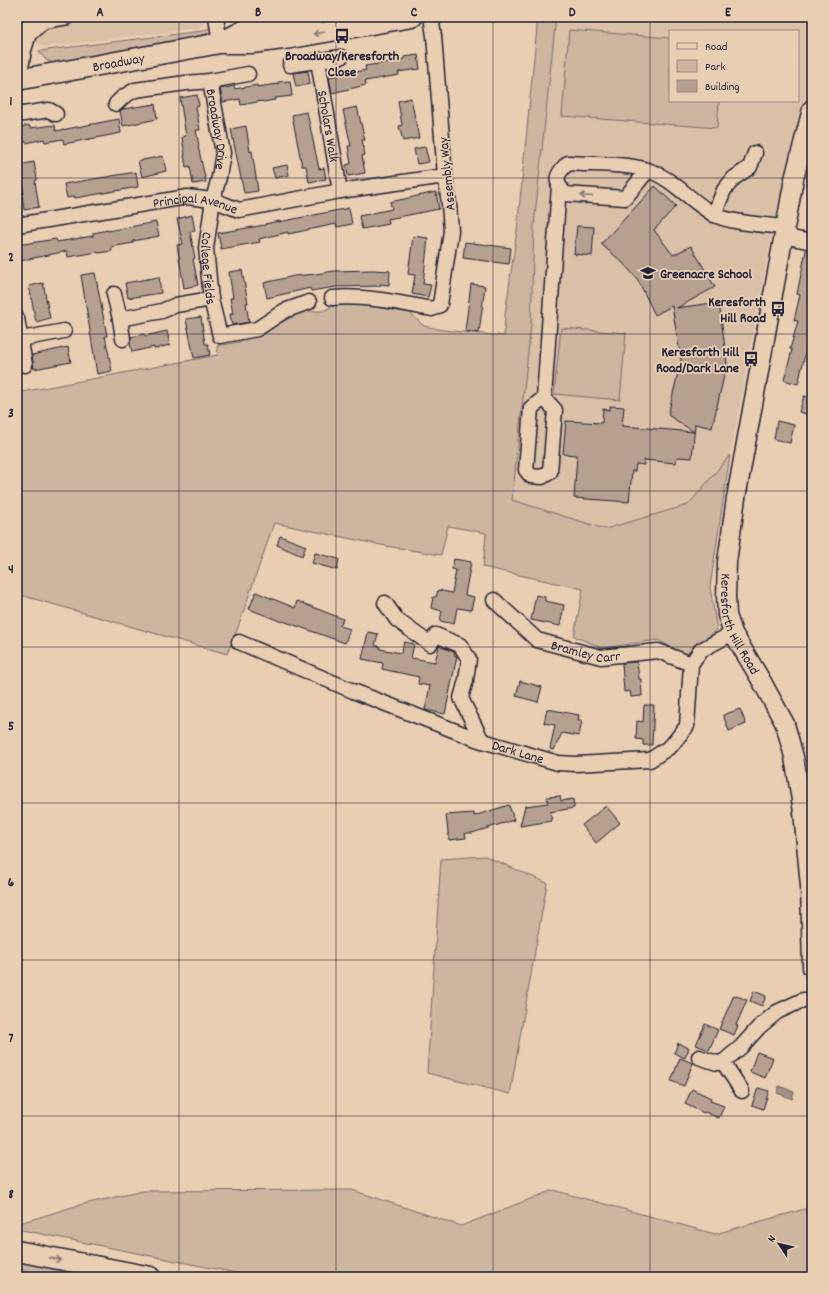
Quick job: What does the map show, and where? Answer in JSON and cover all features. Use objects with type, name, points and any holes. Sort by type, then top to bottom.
[{"type":"highway","name":"Broadway","points":[[220,43],[250,28],[313,17]]},
{"type":"highway","name":"Broadway","points":[[19,75],[220,43],[252,43],[291,38],[412,17]]},
{"type":"highway","points":[[17,1251],[151,1277]]},
{"type":"main road","name":"Keresforth Hill Road","points":[[812,110],[794,179],[736,498],[727,562],[726,596],[727,615],[733,633],[785,724],[794,756],[803,812],[809,879],[812,968]]},
{"type":"street","points":[[17,31],[34,17]]},
{"type":"street","points":[[19,75],[29,34],[44,21],[68,17]]},
{"type":"street","points":[[216,17],[220,43]]},
{"type":"street","name":"Assembly Way","points":[[332,298],[346,297],[375,299],[432,309],[440,305],[451,231],[449,204],[444,176],[434,36],[431,17]]},
{"type":"street","points":[[290,65],[341,57]]},
{"type":"street","name":"Scholars Walk","points":[[318,61],[340,191]]},
{"type":"street","name":"Broadway Drive","points":[[116,104],[124,96],[135,90],[210,81],[248,74]]},
{"type":"street","name":"Broadway Drive","points":[[210,81],[222,153],[219,177],[213,200]]},
{"type":"street","points":[[18,115],[49,110],[56,114]]},
{"type":"street","points":[[714,215],[724,190],[734,178],[750,167],[755,153]]},
{"type":"street","points":[[544,398],[555,410],[550,472],[542,477],[531,476],[526,470],[532,408],[544,398],[559,186],[557,179],[560,170],[568,163],[635,167],[648,170],[669,180],[690,198],[714,215],[732,221],[785,227],[792,238],[812,242]]},
{"type":"street","points":[[559,186],[565,194],[625,198],[648,170]]},
{"type":"street","name":"Principal Avenue","points":[[17,225],[187,197],[213,200],[239,210],[340,191],[444,176]]},
{"type":"street","name":"College Fields","points":[[213,200],[206,248],[211,299],[220,336],[257,329],[284,311],[309,302]]},
{"type":"street","points":[[114,294],[120,319],[122,339]]},
{"type":"street","points":[[120,319],[162,311],[176,305],[211,299]]},
{"type":"street","points":[[17,318],[25,365]]},
{"type":"street","points":[[21,339],[64,331]]},
{"type":"street","name":"Bramley Carr","points":[[494,600],[537,640],[602,657],[658,651],[691,664]]},
{"type":"street","points":[[384,603],[397,620],[430,644],[436,635],[460,645],[469,659],[466,680],[461,698],[482,741]]},
{"type":"street","points":[[691,664],[701,650],[733,633]]},
{"type":"street","name":"Dark Lane","points":[[239,642],[353,691],[482,741],[558,763],[576,764],[650,760],[671,746],[687,726],[691,664]]},
{"type":"street","points":[[699,1057],[717,1063],[722,1062],[741,1047],[759,1027],[777,1012],[803,1000],[812,1000]]},
{"type":"street","points":[[722,1062],[742,1091]]},
{"type":"shaded area","points":[[17,17],[206,17],[207,19],[199,28],[44,47],[38,43],[17,47]]},
{"type":"shaded area","name":"Greenacre School","points":[[556,17],[812,18],[812,80],[776,213],[730,455],[688,505],[605,529],[512,500],[531,325],[534,225]]},
{"type":"shaded area","points":[[779,1086],[794,1092],[792,1099],[777,1093]]},
{"type":"green space","points":[[538,17],[556,17],[534,225],[531,325],[512,500],[605,529],[688,505],[730,455],[710,587],[717,630],[685,655],[658,640],[602,648],[574,636],[583,589],[483,567],[486,533],[448,526],[441,555],[386,546],[274,523],[237,630],[227,654],[17,594],[17,393],[218,355],[217,346],[239,342],[268,330],[302,311],[322,311],[338,304],[365,305],[410,313],[424,326],[443,330],[504,336],[505,315],[517,230]]},
{"type":"green space","points":[[212,27],[211,31],[206,34],[166,45],[58,65],[46,60],[39,51],[202,31]]},
{"type":"green space","points":[[569,30],[669,38],[669,102],[719,102],[717,128],[562,116]]},
{"type":"green space","points":[[561,328],[626,333],[620,400],[554,394]]},
{"type":"green space","points":[[485,856],[547,883],[510,1094],[427,1073],[441,859]]},
{"type":"green space","points":[[352,1190],[461,1226],[553,1190],[715,1234],[812,1207],[812,1277],[256,1277],[17,1229],[17,1224],[79,1205],[143,1191]]},
{"type":"green space","points":[[17,1259],[92,1274],[92,1277],[70,1277],[17,1269]]},
{"type":"building","points":[[418,55],[420,69],[398,72],[399,75],[365,81],[366,85],[332,93],[329,77],[366,70],[365,66],[391,62],[404,59],[404,57]]},
{"type":"building","points":[[308,71],[310,84],[296,87],[293,73]]},
{"type":"building","points":[[290,81],[292,96],[241,105],[240,99],[223,102],[220,89],[234,86],[235,89],[257,85],[257,87]]},
{"type":"building","points":[[197,95],[199,106],[196,107],[200,130],[196,130],[206,182],[193,184],[190,166],[186,167],[184,155],[182,137],[186,136],[180,98]]},
{"type":"building","points":[[411,98],[419,138],[403,141],[399,126],[402,125],[398,101]]},
{"type":"building","points":[[155,104],[157,119],[123,126],[120,111],[123,109]]},
{"type":"building","points":[[357,107],[365,140],[362,140],[365,155],[362,156],[365,173],[348,176],[346,165],[351,164],[348,146],[351,146],[343,110]]},
{"type":"building","points":[[307,112],[319,169],[324,168],[326,179],[309,182],[306,166],[302,166],[292,115]]},
{"type":"building","points":[[119,119],[121,133],[64,144],[63,139],[45,142],[44,139],[26,143],[25,141],[17,142],[17,128],[29,125],[30,128],[55,125],[56,131]]},
{"type":"building","points":[[246,126],[250,152],[252,151],[258,191],[244,193],[231,129]]},
{"type":"building","points":[[425,147],[429,162],[417,164],[414,149]]},
{"type":"building","points":[[163,156],[166,171],[142,177],[138,161]]},
{"type":"building","points":[[34,162],[39,207],[24,210],[22,194],[24,194],[19,165]]},
{"type":"building","points":[[287,165],[289,175],[275,178],[272,168]]},
{"type":"building","points":[[136,172],[138,187],[75,198],[75,196],[67,198],[64,184]]},
{"type":"building","points":[[655,186],[676,206],[654,230],[673,255],[691,246],[715,287],[677,308],[719,302],[727,363],[712,428],[695,424],[692,458],[677,457],[676,463],[644,460],[644,465],[636,464],[635,471],[632,471],[629,502],[574,498],[577,455],[563,454],[566,421],[602,423],[603,409],[610,410],[610,406],[624,407],[622,426],[694,432],[668,415],[681,360],[672,306],[655,315],[638,280],[622,262],[601,244]]},
{"type":"building","points":[[436,192],[439,209],[388,219],[389,224],[362,229],[359,216],[392,209],[390,202]]},
{"type":"building","points":[[349,208],[352,224],[337,227],[336,224],[288,234],[288,232],[259,239],[260,242],[221,249],[218,233]]},
{"type":"building","points":[[192,215],[195,231],[190,232],[198,285],[184,288],[177,245],[183,244],[177,219]]},
{"type":"building","points":[[156,222],[159,236],[111,247],[112,251],[68,257],[67,251],[20,261],[17,245],[56,239],[57,242],[93,236],[93,233]]},
{"type":"building","points":[[577,226],[594,227],[592,256],[574,254]]},
{"type":"building","points":[[413,236],[428,238],[423,284],[431,285],[428,297],[412,294],[415,275],[408,274]]},
{"type":"building","points":[[465,242],[511,248],[509,264],[463,258]]},
{"type":"building","points":[[806,250],[812,250],[812,326],[798,384],[784,380],[792,350],[790,349],[798,321],[794,320],[800,295],[797,294]]},
{"type":"building","points":[[242,270],[248,303],[246,303],[249,322],[232,325],[230,314],[233,314],[230,298],[233,298],[229,272]]},
{"type":"building","points":[[334,271],[390,271],[389,285],[380,284],[380,286],[335,287],[311,291],[310,288],[267,298],[264,283],[294,276]]},
{"type":"building","points":[[95,273],[112,371],[97,374],[81,275]]},
{"type":"building","points":[[159,277],[161,293],[128,298],[125,283]]},
{"type":"building","points":[[43,283],[50,318],[36,322],[29,286]]},
{"type":"building","points":[[471,284],[485,286],[479,333],[465,331]]},
{"type":"building","points":[[201,317],[205,344],[208,344],[210,355],[194,358],[186,319]]},
{"type":"building","points":[[167,331],[170,345],[132,352],[130,343],[131,337],[144,334],[145,336]]},
{"type":"building","points":[[68,347],[71,362],[34,369],[32,355]]},
{"type":"building","points":[[804,396],[812,398],[812,416],[799,412]]},
{"type":"building","points":[[777,421],[794,425],[790,443],[774,439]]},
{"type":"building","points":[[280,536],[306,546],[302,556],[277,545]]},
{"type":"building","points":[[315,553],[339,559],[337,570],[312,563]]},
{"type":"building","points":[[454,559],[471,562],[465,595],[474,597],[471,610],[457,608],[454,624],[440,621],[442,611],[431,608],[433,597],[436,597],[438,590],[452,593],[456,570],[452,569]]},
{"type":"building","points":[[256,592],[295,608],[297,601],[343,619],[340,626],[350,629],[345,643],[283,621],[282,622],[249,609]]},
{"type":"building","points":[[536,595],[545,597],[545,601],[564,605],[560,626],[531,620]]},
{"type":"building","points":[[368,632],[378,634],[375,645],[380,647],[380,649],[401,653],[404,642],[414,644],[411,658],[435,662],[439,646],[454,652],[455,656],[457,656],[445,714],[425,710],[430,686],[418,684],[419,677],[382,669],[383,663],[362,659]]},
{"type":"building","points":[[637,662],[639,679],[641,679],[642,696],[631,697],[630,691],[624,692],[622,663]]},
{"type":"building","points":[[520,681],[542,687],[538,702],[516,696]]},
{"type":"building","points":[[644,705],[654,705],[652,745],[643,745],[643,740],[636,739],[637,721],[643,722]]},
{"type":"building","points":[[547,709],[579,715],[578,720],[582,720],[579,736],[562,733],[554,750],[550,749],[555,725],[544,723]]},
{"type":"building","points":[[740,709],[746,724],[729,731],[723,715]]},
{"type":"building","points":[[560,796],[561,801],[573,799],[574,808],[550,812],[552,821],[520,826],[525,806],[548,803],[547,797]]},
{"type":"building","points":[[509,805],[514,820],[472,833],[465,833],[466,838],[449,840],[446,815],[474,813],[474,816]]},
{"type":"building","points":[[606,806],[620,823],[596,843],[582,825]]},
{"type":"building","points":[[754,991],[766,996],[762,1006],[750,1001]]},
{"type":"building","points":[[734,995],[747,1000],[736,1025],[738,1026],[734,1035],[719,1029]]},
{"type":"building","points":[[705,1024],[718,1030],[709,1050],[696,1045]]},
{"type":"building","points":[[678,1043],[689,1048],[685,1058],[674,1053]]},
{"type":"building","points":[[757,1052],[773,1058],[765,1078],[750,1072]]},
{"type":"building","points":[[680,1058],[693,1063],[684,1086],[671,1081]]},
{"type":"building","points":[[758,1088],[769,1091],[763,1109],[752,1105]]},
{"type":"building","points":[[692,1089],[711,1098],[710,1101],[724,1106],[719,1118],[685,1104]]},
{"type":"place","name":"Broadway/Keresforth Close","points":[[342,36]]},
{"type":"place","name":"Greenacre School","points":[[648,273]]},
{"type":"place","name":"Keresforth Hill Road","points":[[778,309]]},
{"type":"place","name":"Keresforth Hill Road/Dark Lane","points":[[751,359]]}]
